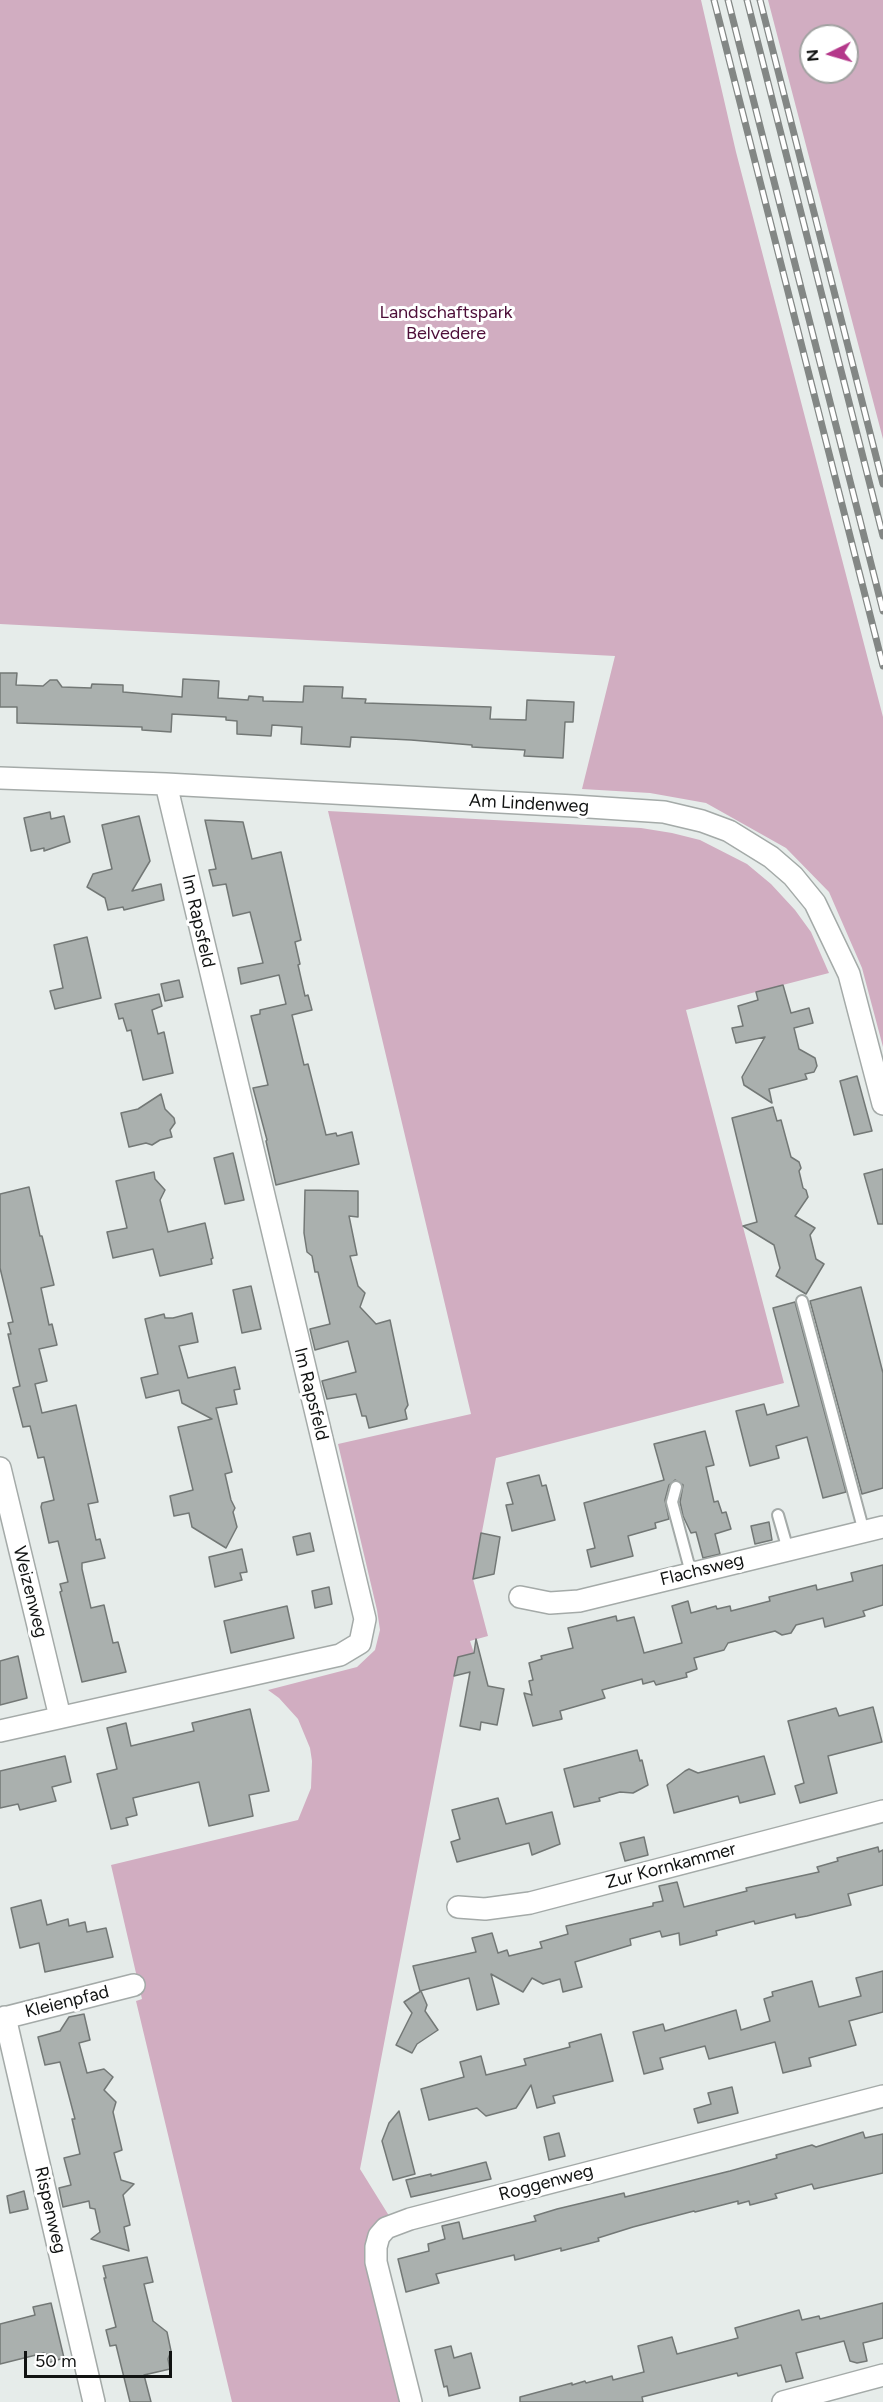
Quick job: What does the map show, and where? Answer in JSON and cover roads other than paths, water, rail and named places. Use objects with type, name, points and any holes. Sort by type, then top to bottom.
[{"type":"street","name":"Am Lindenweg","points":[[0,778],[166,784],[664,812],[702,821],[729,831],[771,857],[793,876],[815,903],[849,974],[883,1104]]},
{"type":"street","name":"Im Rapsfeld","points":[[0,1731],[340,1655],[360,1643],[365,1619],[166,784]]},
{"type":"street","name":"Weizenweg","points":[[0,1468],[60,1717]]},
{"type":"street","name":"Flachsweg","points":[[520,1597],[550,1603],[579,1601],[874,1529]]},
{"type":"street","name":"Zur Kornkammer","points":[[458,1907],[485,1910],[530,1903],[883,1810]]},
{"type":"street","name":"Kleienpfad","points":[[3,2018],[134,1985]]},
{"type":"street","name":"Rispenweg","points":[[3,2018],[94,2402]]},
{"type":"street","name":"Roggenweg","points":[[411,2402],[376,2262],[379,2236],[386,2228],[410,2219],[883,2096]]},
{"type":"street","points":[[783,2402],[883,2375]]},
{"type":"lane","points":[[802,1301],[874,1529]]},
{"type":"lane","points":[[676,1487],[672,1502],[691,1573]]},
{"type":"lane","points":[[778,1515],[788,1550]]},
{"type":"railway","points":[[714,0],[883,666]]},
{"type":"railway","points":[[728,0],[883,611]]},
{"type":"railway","points":[[747,0],[883,536]]},
{"type":"railway","points":[[760,0],[883,484]]},
{"type":"park label","name":"Landschaftspark Belvedere","points":[[446,323]]}]
